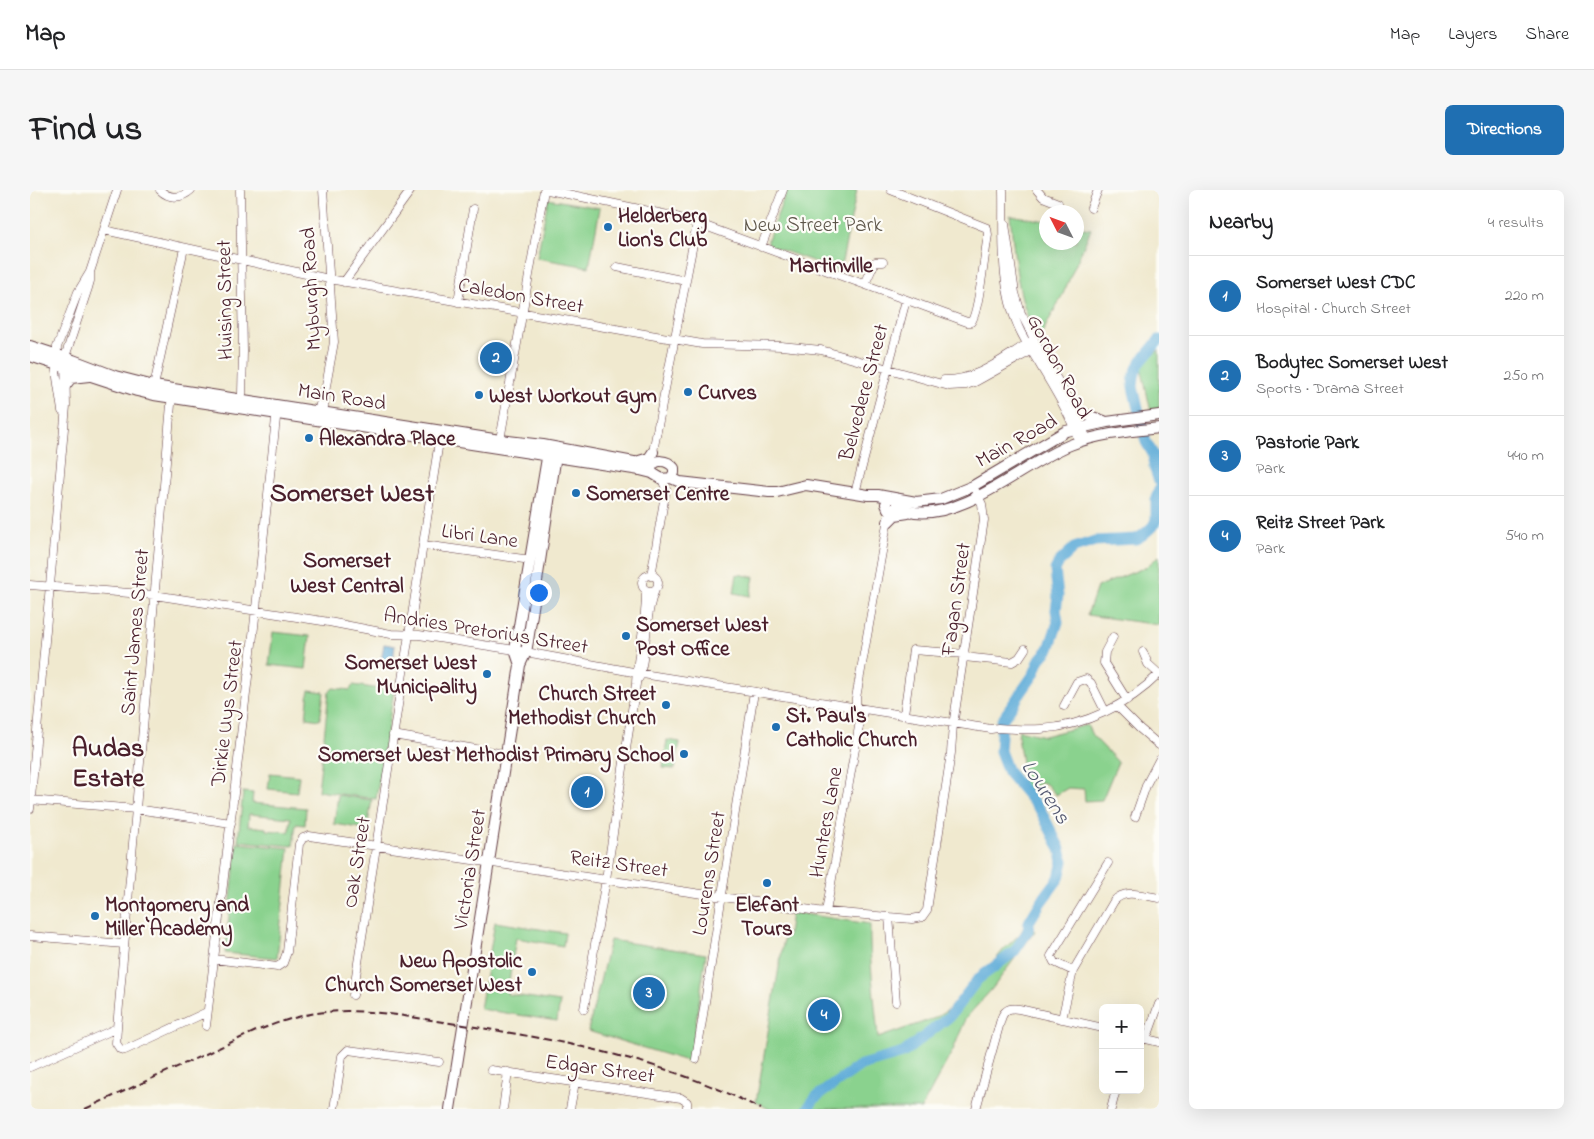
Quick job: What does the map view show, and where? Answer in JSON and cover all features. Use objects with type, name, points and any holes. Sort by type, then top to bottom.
[{"type":"main road","name":"Main Road","points":[[30,346],[92,375],[137,391],[172,393],[654,466]]},
{"type":"main road","name":"Main Road","points":[[30,356],[60,360],[154,386],[172,393]]},
{"type":"main road","points":[[65,386],[71,378],[92,375]]},
{"type":"main road","points":[[1075,411],[1107,422]]},
{"type":"main road","name":"Main Road","points":[[892,505],[934,501],[973,486],[1058,436],[1078,428],[1159,415]]},
{"type":"main road","name":"Main Road","points":[[669,475],[680,482],[756,491],[777,492],[806,485],[868,495],[914,512],[946,509],[978,496],[1042,459],[1083,440],[1159,428]]},
{"type":"main road","name":"Main Road","points":[[440,435],[500,440],[552,452],[631,461],[654,466]]},
{"type":"main road","points":[[631,461],[649,458],[654,449]]},
{"type":"main road","name":"Victoria Street","points":[[520,665],[515,650],[552,452]]},
{"type":"main road","name":"Victoria Street","points":[[450,1109],[505,754],[520,665],[526,652],[552,452]]},
{"type":"main road","points":[[654,466],[668,462],[669,475]]},
{"type":"main road","points":[[654,466],[669,475]]},
{"type":"main road","points":[[888,522],[898,514],[914,512]]},
{"type":"street","points":[[64,420],[57,386],[60,360],[89,284],[90,272],[116,190]]},
{"type":"street","points":[[160,190],[166,196],[176,197],[185,196],[190,190]]},
{"type":"street","name":"Huising Street","points":[[240,190],[243,352],[240,404]]},
{"type":"street","name":"Myburgh Road","points":[[320,416],[334,342],[323,190]]},
{"type":"street","points":[[344,282],[411,190]]},
{"type":"street","points":[[500,440],[544,190]]},
{"type":"street","points":[[548,190],[673,216],[697,223],[971,322],[974,318],[988,231],[984,226],[891,190]]},
{"type":"street","points":[[761,246],[783,190]]},
{"type":"street","name":"Gordon Road","points":[[1002,190],[1004,217],[1002,234],[1011,309],[1083,440]]},
{"type":"street","points":[[1038,190],[1043,197],[1058,203]]},
{"type":"street","points":[[1091,208],[1098,190]]},
{"type":"street","points":[[458,302],[473,209]]},
{"type":"street","points":[[654,466],[654,449],[697,223]]},
{"type":"street","name":"Caledon Street","points":[[104,230],[344,282],[702,344],[799,347],[822,350],[949,386],[971,383],[993,373],[1032,345]]},
{"type":"street","points":[[154,386],[184,248]]},
{"type":"street","points":[[865,284],[875,262],[883,262]]},
{"type":"street","points":[[617,267],[686,281]]},
{"type":"street","name":"Belvedere Street","points":[[854,493],[906,300]]},
{"type":"street","points":[[506,310],[515,316],[519,331]]},
{"type":"street","name":"Gordon Road","points":[[1032,345],[1075,411],[1078,428]]},
{"type":"street","points":[[60,360],[65,386],[66,406],[30,803],[136,809],[231,823]]},
{"type":"street","name":"Saint James Street","points":[[117,1028],[172,393]]},
{"type":"street","name":"Dirkie Uys Street","points":[[206,1026],[256,611],[277,410]]},
{"type":"street","name":"Oak Street","points":[[353,995],[414,614],[440,435]]},
{"type":"street","points":[[651,576],[669,475]]},
{"type":"street","name":"Fagan Street","points":[[927,910],[984,520],[982,504],[973,486]]},
{"type":"street","name":"Hunters Lane","points":[[826,912],[860,722],[857,692],[892,505]]},
{"type":"street","name":"Libri Lane","points":[[424,545],[531,560]]},
{"type":"street","points":[[638,673],[644,663],[651,601],[658,585],[657,580],[651,576],[645,577],[642,581],[642,587],[650,592],[655,590]]},
{"type":"street","name":"Andries Pretorius Street","points":[[30,585],[154,595],[394,634],[430,637],[515,650],[638,673],[860,709],[905,715],[913,713],[954,722],[994,727],[1023,729],[1060,727],[1078,722],[1118,706],[1159,674]]},
{"type":"street","points":[[584,1009],[638,673],[646,608],[646,590]]},
{"type":"street","points":[[414,614],[419,630],[430,637]]},
{"type":"street","points":[[394,634],[402,640],[407,652]]},
{"type":"street","points":[[1112,637],[1105,652],[1104,663],[1127,700]]},
{"type":"street","points":[[905,715],[915,650],[1012,662],[1019,658],[1025,649]]},
{"type":"street","points":[[1143,652],[1148,664],[1159,674]]},
{"type":"street","points":[[1064,706],[1077,682],[1086,679],[1091,683],[1105,711]]},
{"type":"street","name":"Lourens Street","points":[[696,1059],[754,692]]},
{"type":"street","points":[[1118,706],[1138,728],[1159,744]]},
{"type":"street","points":[[393,736],[505,754]]},
{"type":"street","points":[[1135,817],[1147,783],[1159,760]]},
{"type":"street","name":"Reitz Street","points":[[214,959],[277,967],[283,963],[287,952],[298,846],[303,838],[309,836],[826,912],[916,919],[922,917],[927,910]]},
{"type":"street","points":[[1073,971],[1054,962],[1051,956],[1108,863]]},
{"type":"street","points":[[1062,1019],[1073,971],[1118,896],[1127,893],[1159,898]]},
{"type":"street","points":[[889,917],[896,1002]]},
{"type":"street","points":[[30,936],[124,944]]},
{"type":"street","points":[[1144,1037],[1149,1032],[1159,1004]]},
{"type":"street","points":[[976,1109],[1001,1019],[1008,1009],[1012,1008],[1099,1027]]},
{"type":"street","points":[[30,1067],[117,1028],[116,1044],[125,1050],[207,1012]]},
{"type":"street","points":[[1144,1039],[1159,1042]]},
{"type":"street","points":[[334,1109],[342,1056],[351,1049],[439,1062]]},
{"type":"street","name":"Edgar Street","points":[[491,1070],[681,1098],[685,1100],[687,1109]]},
{"type":"street","points":[[503,1109],[508,1072]]},
{"type":"street","points":[[570,1109],[575,1082]]},
{"type":"street","points":[[1111,1109],[1115,1094]]},
{"type":"green space","name":"New Street Park","points":[[787,190],[857,190],[840,271],[768,245],[768,239]]},
{"type":"green space","points":[[548,199],[600,208],[589,267],[537,258]]},
{"type":"green space","points":[[1010,215],[1039,220],[1039,250],[1082,250],[1063,294],[1039,339],[1025,310],[1015,263]]},
{"type":"green space","points":[[1084,228],[1091,229],[1084,245]]},
{"type":"green space","points":[[1159,350],[1159,411],[1151,412],[1141,367],[1146,360]]},
{"type":"green space","points":[[1159,556],[1159,625],[1087,615],[1097,587],[1146,567]]},
{"type":"green space","points":[[737,574],[754,577],[750,596],[734,593]]},
{"type":"green space","points":[[273,632],[310,636],[306,669],[269,665]]},
{"type":"green space","points":[[353,685],[394,691],[376,799],[318,791],[329,692],[333,688],[350,690]]},
{"type":"green space","points":[[309,690],[324,692],[320,720],[306,718]]},
{"type":"green space","points":[[1087,725],[1092,735],[1118,762],[1102,800],[1085,801],[1084,789],[1068,788],[1056,795],[1046,784],[1040,782],[1030,790],[1022,783],[1024,777],[1018,736],[1019,730],[1044,736]]},
{"type":"green space","points":[[667,740],[680,742],[675,769],[663,768]]},
{"type":"green space","points":[[270,773],[299,776],[297,792],[268,789]]},
{"type":"green space","points":[[243,792],[253,793],[252,803],[306,808],[305,825],[296,824],[293,846],[238,841]],"holes":[[[249,814],[291,818],[289,832],[248,826]]]},
{"type":"green space","points":[[338,795],[372,800],[367,829],[334,824]]},
{"type":"green space","points":[[237,843],[289,848],[277,958],[225,953]]},
{"type":"green space","points":[[791,912],[870,924],[871,967],[878,1038],[935,1018],[948,1010],[1020,934],[1026,924],[1035,931],[992,989],[964,1020],[953,1050],[921,1109],[769,1109],[756,1102],[784,938],[788,935]]},
{"type":"green space","points":[[495,922],[565,933],[563,946],[516,938],[507,994],[560,1002],[557,1021],[480,1009]]},
{"type":"green space","points":[[610,940],[706,954],[690,1062],[588,1031]]},
{"type":"water","points":[[384,644],[395,646],[392,669],[380,667]]},
{"type":"waterway","name":"Lourens","points":[[1159,340],[1139,364],[1134,376],[1133,387],[1146,442],[1153,454],[1154,467],[1159,481]]},
{"type":"waterway","name":"Lourens","points":[[807,1109],[816,1097],[861,1065],[903,1053],[949,1017],[978,979],[1014,952],[1028,931],[1029,922],[1041,902],[1059,878],[1063,861],[1060,849],[1041,811],[1008,772],[1000,751],[1002,720],[1034,674],[1040,659],[1049,649],[1058,622],[1055,570],[1059,562],[1074,548],[1095,541],[1136,539],[1143,535],[1153,526],[1156,520],[1156,498],[1159,490]]},
{"type":"railway","points":[[85,1109],[256,1031],[308,1015],[342,1011],[375,1012],[497,1030],[574,1045],[612,1054],[687,1077],[761,1109]]},
{"type":"place","name":"Helderberg Lion's Club","points":[[608,227]]},
{"type":"place","name":"Bodytec Somerset West","points":[[496,358]]},
{"type":"place","name":"Curves","points":[[688,392]]},
{"type":"place","name":"West Workout Gym","points":[[479,395]]},
{"type":"place","name":"Alexandra Place","points":[[309,438]]},
{"type":"place","name":"Somerset Centre","points":[[576,493]]},
{"type":"place","name":"Somerset West Post Office","points":[[626,636]]},
{"type":"place","name":"Somerset West Municipality","points":[[487,674]]},
{"type":"place","name":"Church Street Methodist Church","points":[[666,705]]},
{"type":"place","name":"St. Paul's Catholic Church","points":[[776,727]]},
{"type":"place","name":"Somerset West Methodist Primary School","points":[[684,754]]},
{"type":"place","name":"Somerset West CDC","points":[[587,792]]},
{"type":"place","name":"Elefant Tours","points":[[767,883]]},
{"type":"place","name":"Montgomery and Miller Academy","points":[[95,916]]},
{"type":"place","name":"New Apostolic Church Somerset West","points":[[532,972]]},
{"type":"place","name":"Pastorie Park","points":[[649,993]]},
{"type":"place","name":"Reitz Street Park","points":[[824,1015]]},
{"type":"district","name":"Martinville","points":[[831,264]]},
{"type":"district","name":"Somerset West","points":[[352,492]]},
{"type":"district","name":"Somerset West Central","points":[[347,572]]},
{"type":"district","name":"Audas Estate","points":[[108,762]]}]
